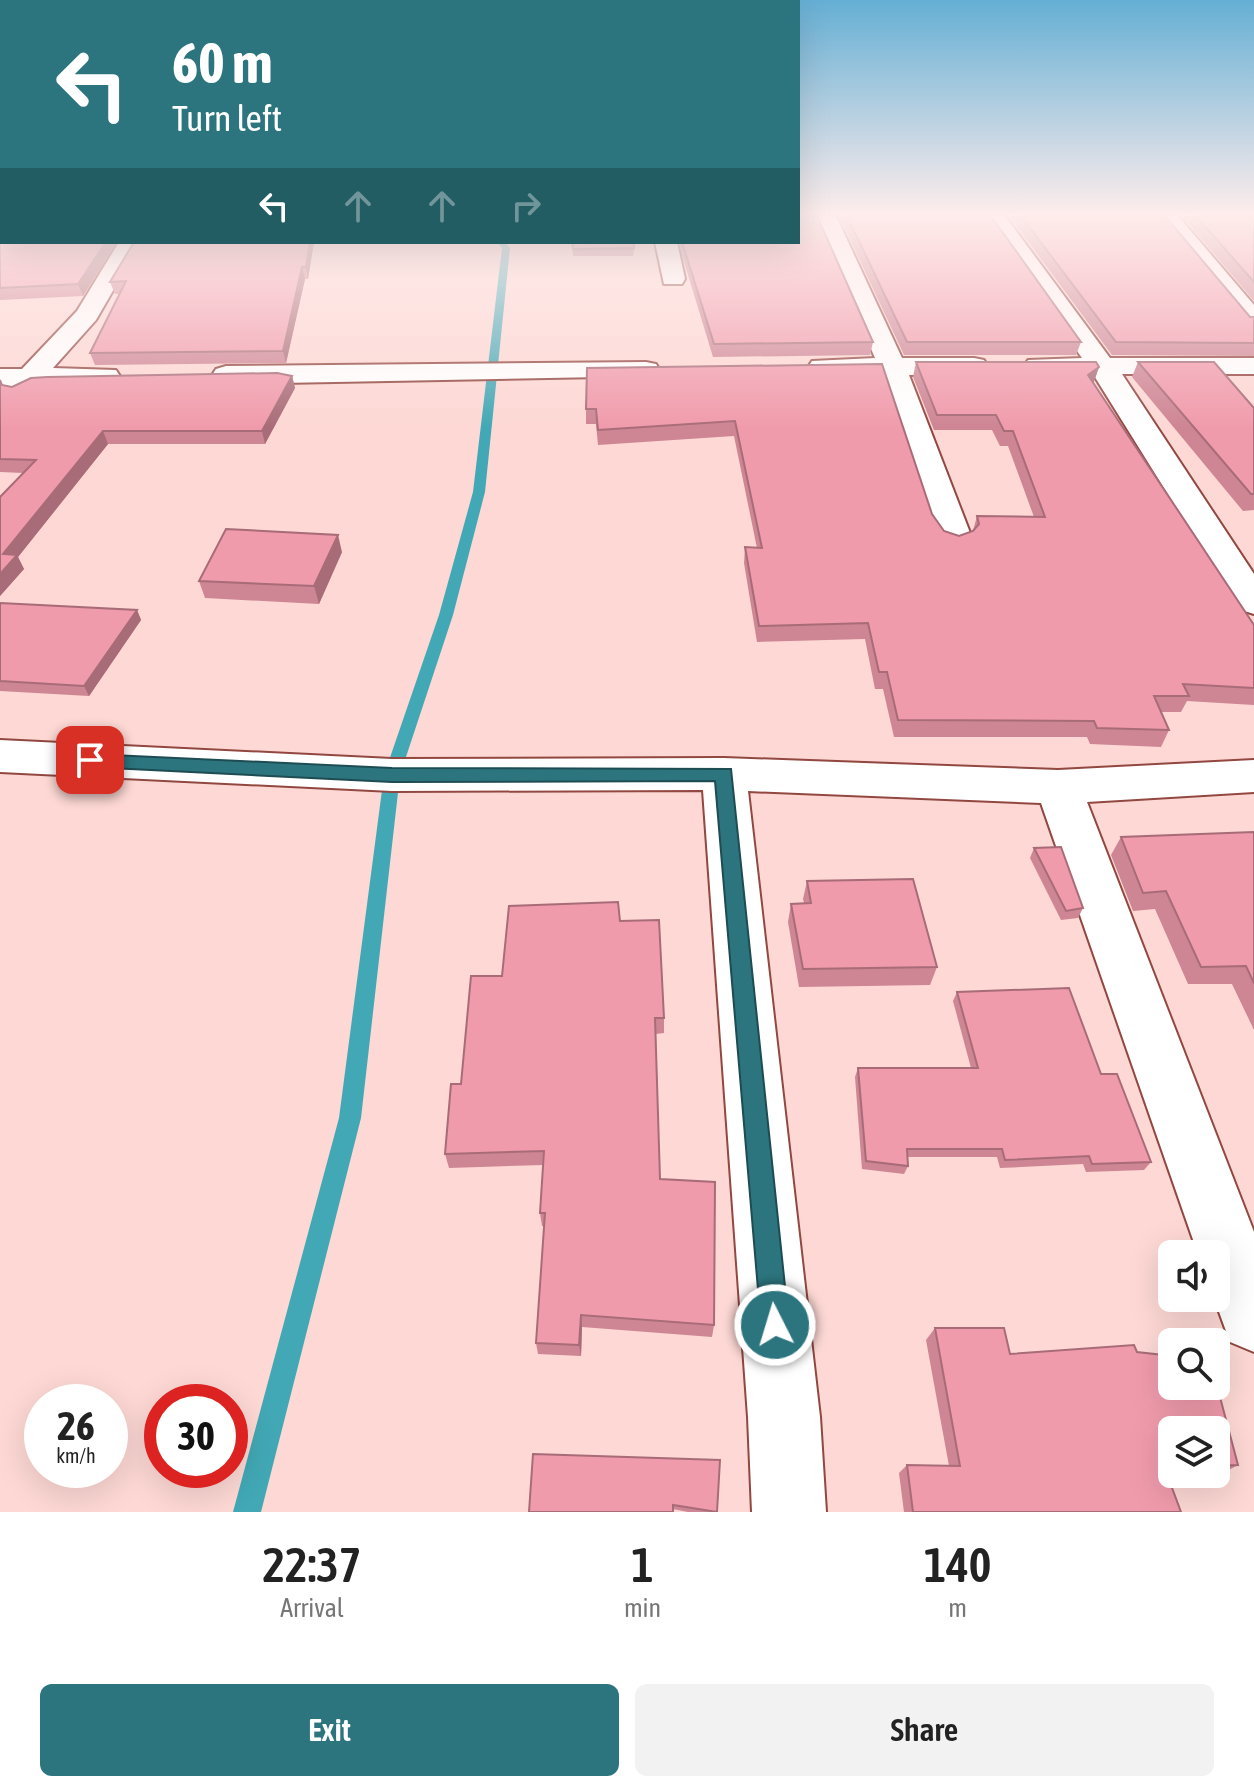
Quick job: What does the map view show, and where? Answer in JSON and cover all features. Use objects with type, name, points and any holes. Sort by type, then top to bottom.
[{"type":"street","points":[[0,407],[87,315],[104,287]]},
{"type":"street","points":[[857,287],[892,366],[954,538]]},
{"type":"street","points":[[1045,287],[1102,366],[1254,602]]},
{"type":"street","points":[[1225,287],[1254,321]]},
{"type":"street","points":[[796,368],[1254,366]]},
{"type":"street","points":[[205,375],[668,370]]},
{"type":"street","points":[[0,378],[126,376]]},
{"type":"street","points":[[0,756],[392,775],[724,774],[1058,787],[1254,776]]},
{"type":"street","points":[[724,774],[784,1417],[789,1512]]},
{"type":"street","points":[[1058,787],[1254,1318]]},
{"type":"building","points":[[123,287],[298,287],[283,351],[90,353]]},
{"type":"building","points":[[696,287],[848,287],[873,342],[714,344]]},
{"type":"building","points":[[881,287],[1041,287],[1081,342],[907,342]]},
{"type":"building","points":[[1074,287],[1224,287],[1250,317],[1254,317],[1254,343],[1116,342]]},
{"type":"building","points":[[916,362],[1096,362],[1099,367],[1088,375],[1254,625],[1254,688],[1183,684],[1189,696],[1154,696],[1169,730],[1097,728],[1094,721],[898,720],[887,672],[879,672],[868,623],[759,626],[745,547],[762,548],[735,421],[598,430],[596,409],[586,409],[587,368],[882,364],[932,514],[944,531],[959,536],[973,531],[979,524],[977,516],[1045,517],[1013,431],[1004,431],[996,415],[937,415]]},
{"type":"building","points":[[1138,362],[1214,362],[1254,408],[1254,494],[1251,494]]},
{"type":"building","points":[[277,373],[292,376],[262,431],[103,431],[3,554],[17,555],[0,574],[0,497],[36,460],[0,459],[0,380],[2,385],[12,387],[31,378],[47,377]]},
{"type":"building","points":[[226,529],[338,535],[314,586],[199,581]]},
{"type":"building","points":[[0,603],[137,610],[84,686],[0,681]]},
{"type":"building","points":[[1254,832],[1254,983],[1246,966],[1201,967],[1166,891],[1143,893],[1121,837]]},
{"type":"building","points":[[1061,847],[1083,908],[1066,911],[1034,848]]},
{"type":"building","points":[[913,879],[937,967],[803,969],[791,904],[811,903],[807,881]]},
{"type":"building","points":[[618,902],[620,921],[659,920],[664,1018],[655,1018],[660,1179],[715,1182],[714,1325],[581,1315],[579,1345],[536,1343],[545,1213],[540,1213],[544,1151],[445,1154],[451,1084],[461,1084],[471,976],[502,976],[509,906]]},
{"type":"building","points":[[1069,988],[1101,1074],[1117,1074],[1151,1162],[1092,1164],[1089,1156],[1005,1160],[1002,1149],[907,1149],[908,1166],[866,1161],[858,1068],[978,1068],[957,992]]},
{"type":"building","points":[[935,1328],[1004,1328],[1010,1354],[1134,1345],[1137,1352],[1158,1354],[1158,1400],[1221,1400],[1225,1416],[1158,1416],[1158,1488],[1172,1488],[1181,1512],[913,1512],[907,1465],[960,1466]]},
{"type":"building","points":[[1230,1435],[1238,1465],[1230,1465]]},
{"type":"building","points":[[533,1454],[720,1460],[717,1512],[673,1505],[673,1512],[529,1512]]},
{"type":"waterway","points":[[247,1512],[350,1118],[392,775],[446,615],[479,492],[502,287]]},
{"type":"route","points":[[90,760],[392,775],[724,774],[775,1325]]}]
